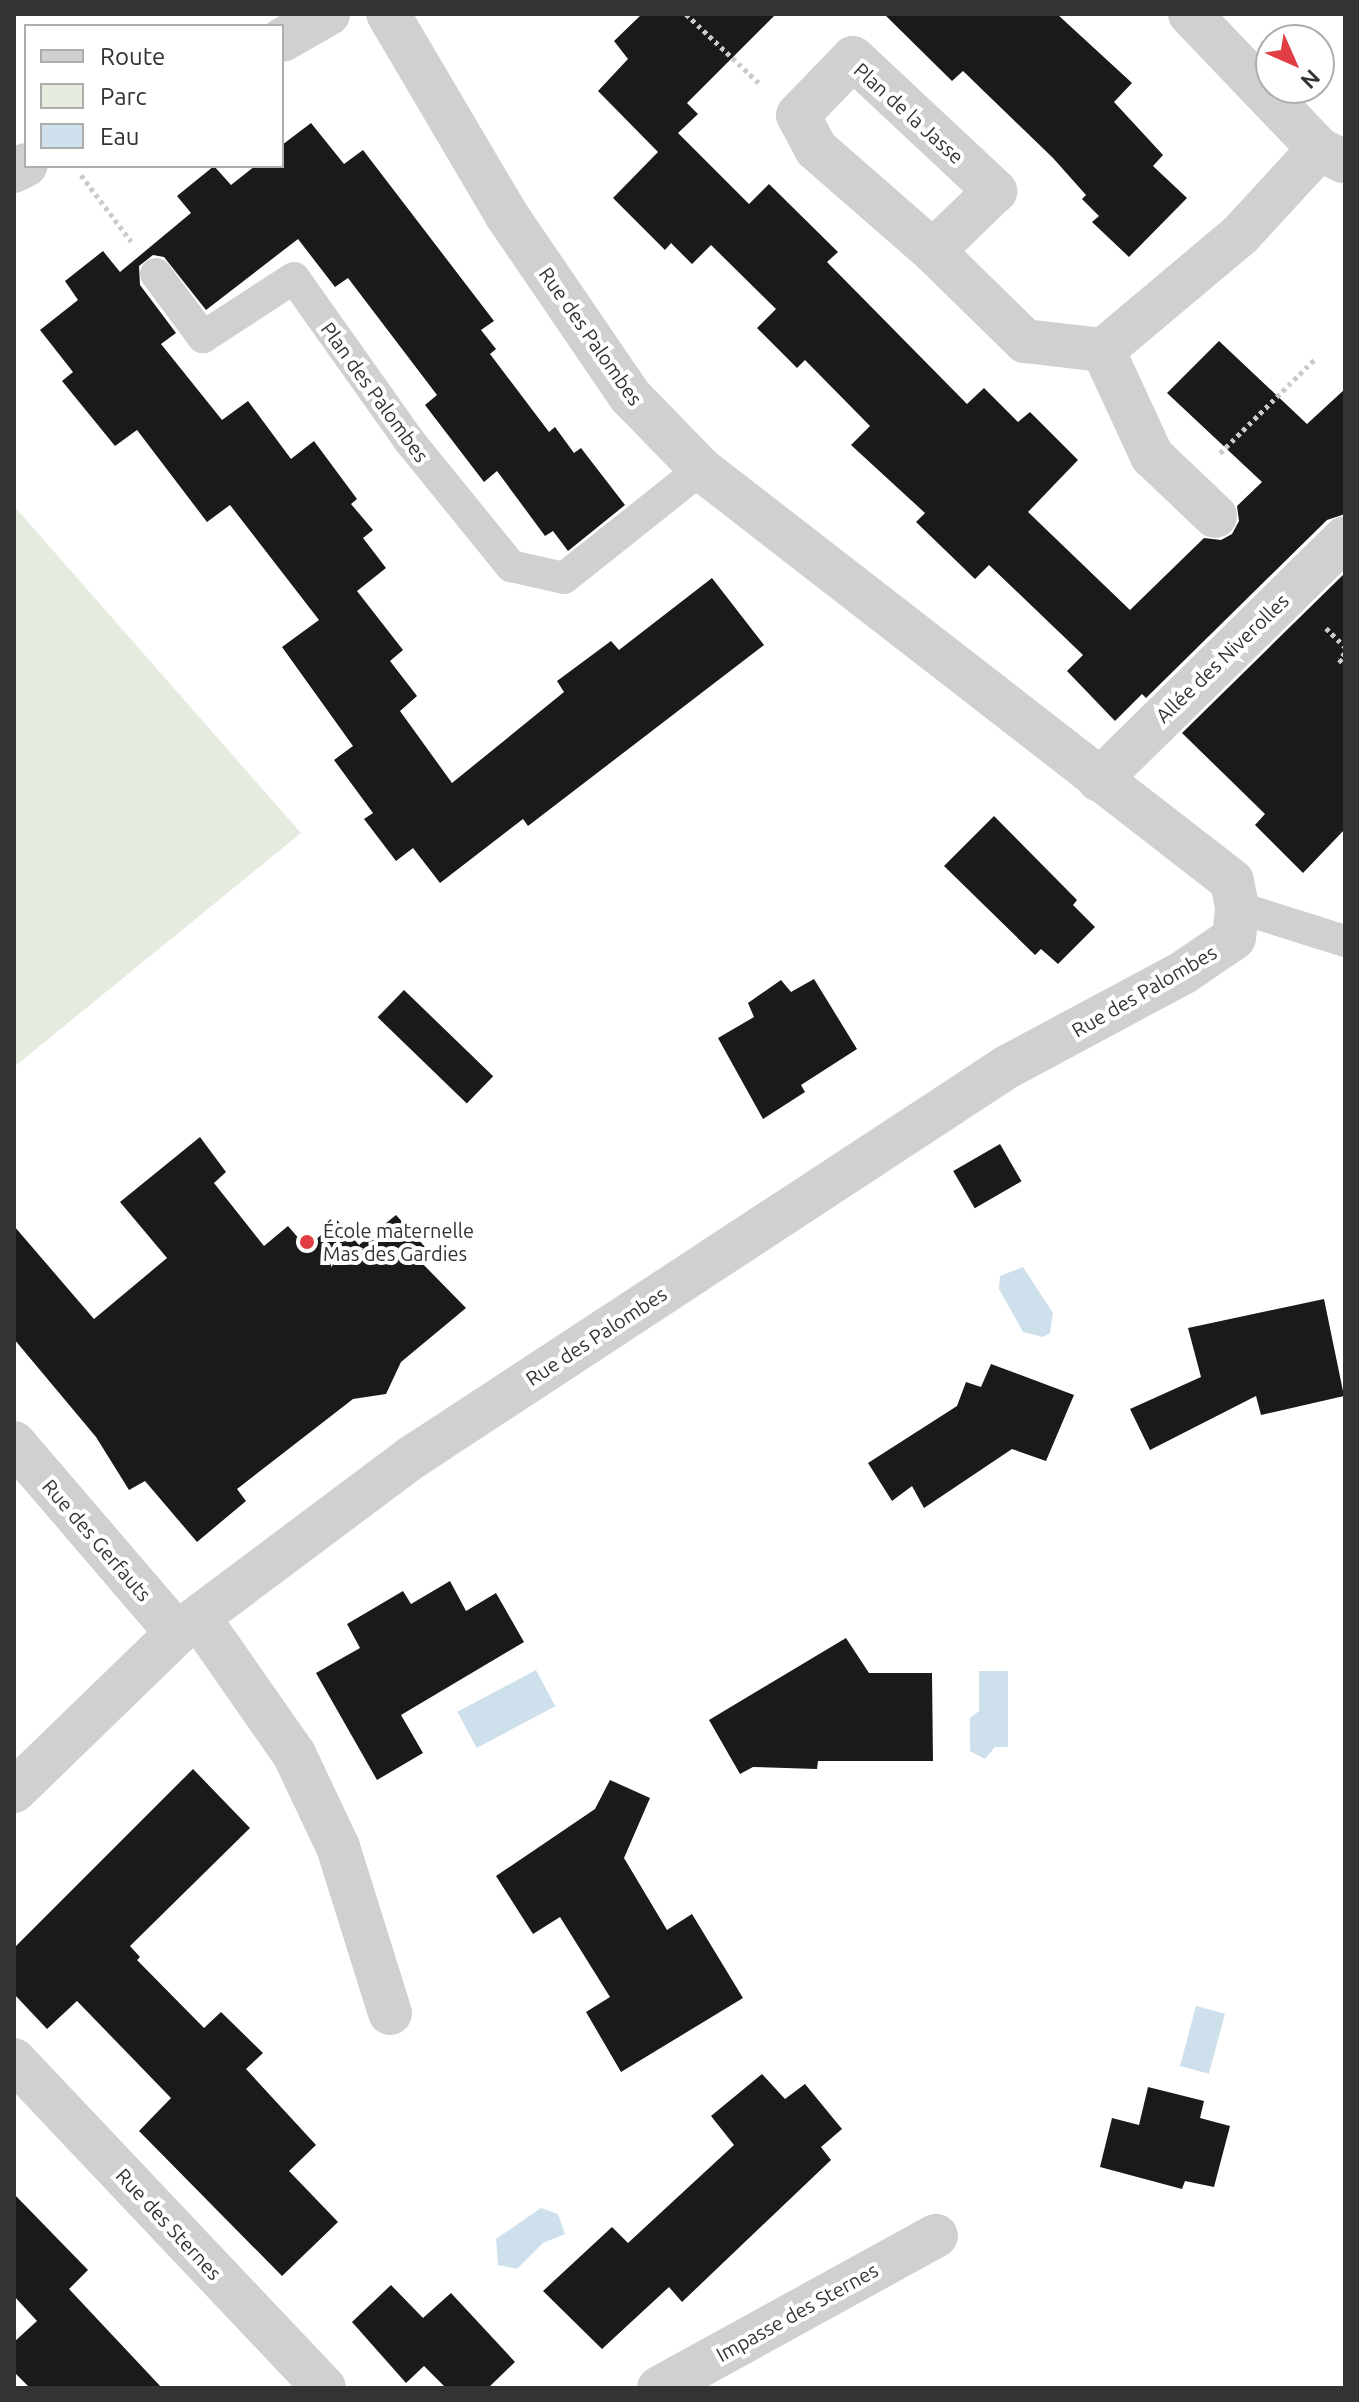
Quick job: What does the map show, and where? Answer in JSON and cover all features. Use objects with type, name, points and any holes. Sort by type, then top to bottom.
[{"type":"street","points":[[284,39],[328,14]]},
{"type":"street","name":"Rue des Palombes","points":[[14,1791],[188,1626],[411,1458],[1007,1067],[1184,972],[1234,938],[1237,907],[1232,881],[701,469],[630,396],[506,214],[388,14]]},
{"type":"street","points":[[798,115],[816,149],[933,251],[1025,341],[1103,350],[1332,155],[1190,14]]},
{"type":"street","name":"Plan de la Jasse","points":[[798,115],[853,58],[995,191],[933,251]]},
{"type":"street","points":[[1103,350],[1152,456],[1200,502]]},
{"type":"street","name":"Allée des Niverolles","points":[[1099,780],[1345,538]]},
{"type":"street","name":"Rue des Gerfauts","points":[[15,1446],[188,1626],[294,1754],[338,1847],[390,2013]]},
{"type":"street","name":"Rue des Sternes","points":[[14,2060],[324,2388]]},
{"type":"street","name":"Impasse des Sternes","points":[[659,2388],[936,2236]]},
{"type":"lane","name":"Plan des Palombes","points":[[156,274],[203,337],[294,278],[411,443],[511,566],[564,578],[701,469]]},
{"type":"lane","points":[[1237,907],[1345,941]]},
{"type":"path","points":[[686,14],[725,56],[798,115]]},
{"type":"path","points":[[81,175],[156,274]]},
{"type":"path","points":[[1200,502],[1315,359]]},
{"type":"path","points":[[1338,640],[1345,650],[1339,659],[1345,665]]},
{"type":"green space","points":[[14,506],[301,833],[14,1067]]},
{"type":"water","points":[[1023,1267],[1053,1313],[1050,1333],[1043,1337],[1023,1332],[999,1289],[1000,1276]]},
{"type":"water","points":[[536,1670],[555,1706],[477,1748],[457,1712]]},
{"type":"water","points":[[979,1671],[1008,1671],[1008,1747],[995,1747],[985,1759],[970,1751],[970,1718],[979,1711]]},
{"type":"water","points":[[1196,2006],[1225,2014],[1209,2074],[1180,2066]]},
{"type":"water","points":[[541,2208],[558,2214],[565,2234],[543,2243],[517,2269],[498,2265],[496,2239]]},
{"type":"building","points":[[642,14],[776,14],[687,103],[698,114],[678,133],[749,204],[769,184],[838,252],[827,262],[967,404],[984,388],[1018,422],[1030,412],[1078,460],[1028,512],[1130,610],[1204,538],[1221,540],[1232,534],[1239,521],[1237,506],[1262,482],[1167,393],[1219,341],[1307,424],[1345,389],[1345,514],[1327,520],[1146,698],[1142,694],[1115,721],[1067,671],[1083,655],[989,565],[975,579],[916,522],[925,513],[851,445],[870,426],[805,360],[797,368],[757,328],[776,309],[711,245],[692,264],[671,243],[665,250],[613,198],[658,152],[598,91],[628,59],[614,41]]},
{"type":"building","points":[[884,14],[1057,14],[1132,83],[1114,102],[1163,155],[1153,166],[1187,198],[1129,257],[1092,222],[1099,216],[1082,199],[1086,195],[1053,158],[963,71],[952,81]]},
{"type":"building","points":[[311,123],[344,164],[363,150],[494,321],[481,330],[496,349],[490,354],[549,432],[555,427],[574,453],[581,448],[625,505],[568,551],[553,531],[545,536],[497,471],[484,482],[425,405],[437,395],[348,278],[335,287],[298,239],[206,310],[164,257],[153,255],[139,266],[140,285],[176,333],[161,344],[222,420],[248,401],[291,459],[314,441],[357,499],[351,504],[373,530],[363,538],[386,568],[357,591],[403,650],[390,661],[417,696],[400,711],[452,783],[564,692],[557,681],[611,641],[619,650],[712,578],[764,645],[528,826],[523,819],[440,883],[413,848],[396,861],[364,819],[373,813],[334,760],[353,746],[282,647],[319,620],[230,505],[207,522],[137,430],[115,446],[62,381],[73,372],[40,330],[78,300],[65,281],[103,251],[120,272],[191,213],[177,196],[212,168],[216,168],[231,185],[252,168],[284,168],[284,143]]},
{"type":"building","points":[[1345,573],[1345,829],[1303,873],[1255,825],[1265,814],[1182,733]]},
{"type":"building","points":[[994,816],[1077,900],[1073,905],[1095,927],[1058,964],[1041,949],[1035,955],[944,866]]},
{"type":"building","points":[[814,979],[857,1049],[801,1085],[805,1092],[763,1119],[718,1038],[754,1017],[748,1003],[781,980],[791,992]]},
{"type":"building","points":[[404,990],[493,1076],[467,1103],[378,1017]]},
{"type":"building","points":[[200,1137],[226,1172],[214,1183],[264,1246],[288,1226],[307,1248],[337,1220],[359,1245],[396,1215],[426,1248],[416,1257],[466,1308],[401,1362],[386,1394],[353,1399],[237,1489],[246,1501],[197,1542],[145,1481],[129,1490],[96,1437],[14,1339],[14,1226],[94,1319],[167,1258],[120,1202]]},
{"type":"building","points":[[1000,1144],[1021,1181],[975,1208],[953,1171]]},
{"type":"building","points":[[1324,1299],[1344,1396],[1261,1415],[1256,1396],[1150,1450],[1130,1409],[1201,1377],[1188,1328]]},
{"type":"building","points":[[991,1364],[1074,1395],[1046,1461],[1012,1449],[924,1508],[912,1486],[892,1501],[868,1463],[957,1406],[966,1382],[981,1387]]},
{"type":"building","points":[[450,1581],[466,1611],[496,1593],[524,1642],[401,1715],[423,1753],[377,1780],[316,1673],[360,1648],[347,1624],[403,1591],[411,1604]]},
{"type":"building","points":[[846,1638],[869,1673],[932,1673],[933,1761],[818,1761],[817,1769],[753,1767],[740,1774],[709,1720]]},
{"type":"building","points":[[193,1769],[250,1828],[130,1946],[140,1957],[137,1960],[204,2028],[221,2012],[263,2053],[246,2069],[316,2145],[289,2171],[338,2222],[282,2276],[139,2131],[171,2098],[77,2001],[47,2029],[14,1994],[14,1948]]},
{"type":"building","points":[[610,1780],[650,1798],[624,1858],[667,1930],[692,1914],[743,1998],[621,2072],[586,2012],[610,1997],[560,1917],[533,1934],[496,1876],[595,1809]]},
{"type":"building","points":[[762,2074],[785,2099],[805,2084],[842,2129],[821,2147],[831,2160],[682,2302],[669,2287],[602,2349],[543,2291],[612,2227],[628,2243],[734,2145],[711,2116]]},
{"type":"building","points":[[1148,2087],[1204,2101],[1200,2118],[1230,2126],[1214,2187],[1185,2181],[1182,2189],[1100,2167],[1112,2118],[1139,2125]]},
{"type":"building","points":[[14,2194],[88,2270],[69,2289],[162,2388],[30,2388],[14,2372],[14,2342],[37,2321],[14,2296]]},
{"type":"building","points":[[391,2285],[423,2318],[451,2293],[515,2362],[488,2388],[446,2388],[424,2366],[406,2383],[352,2322]]},
{"type":"place","name":"École maternelle Mas des Gardies","points":[[307,1242]]}]
